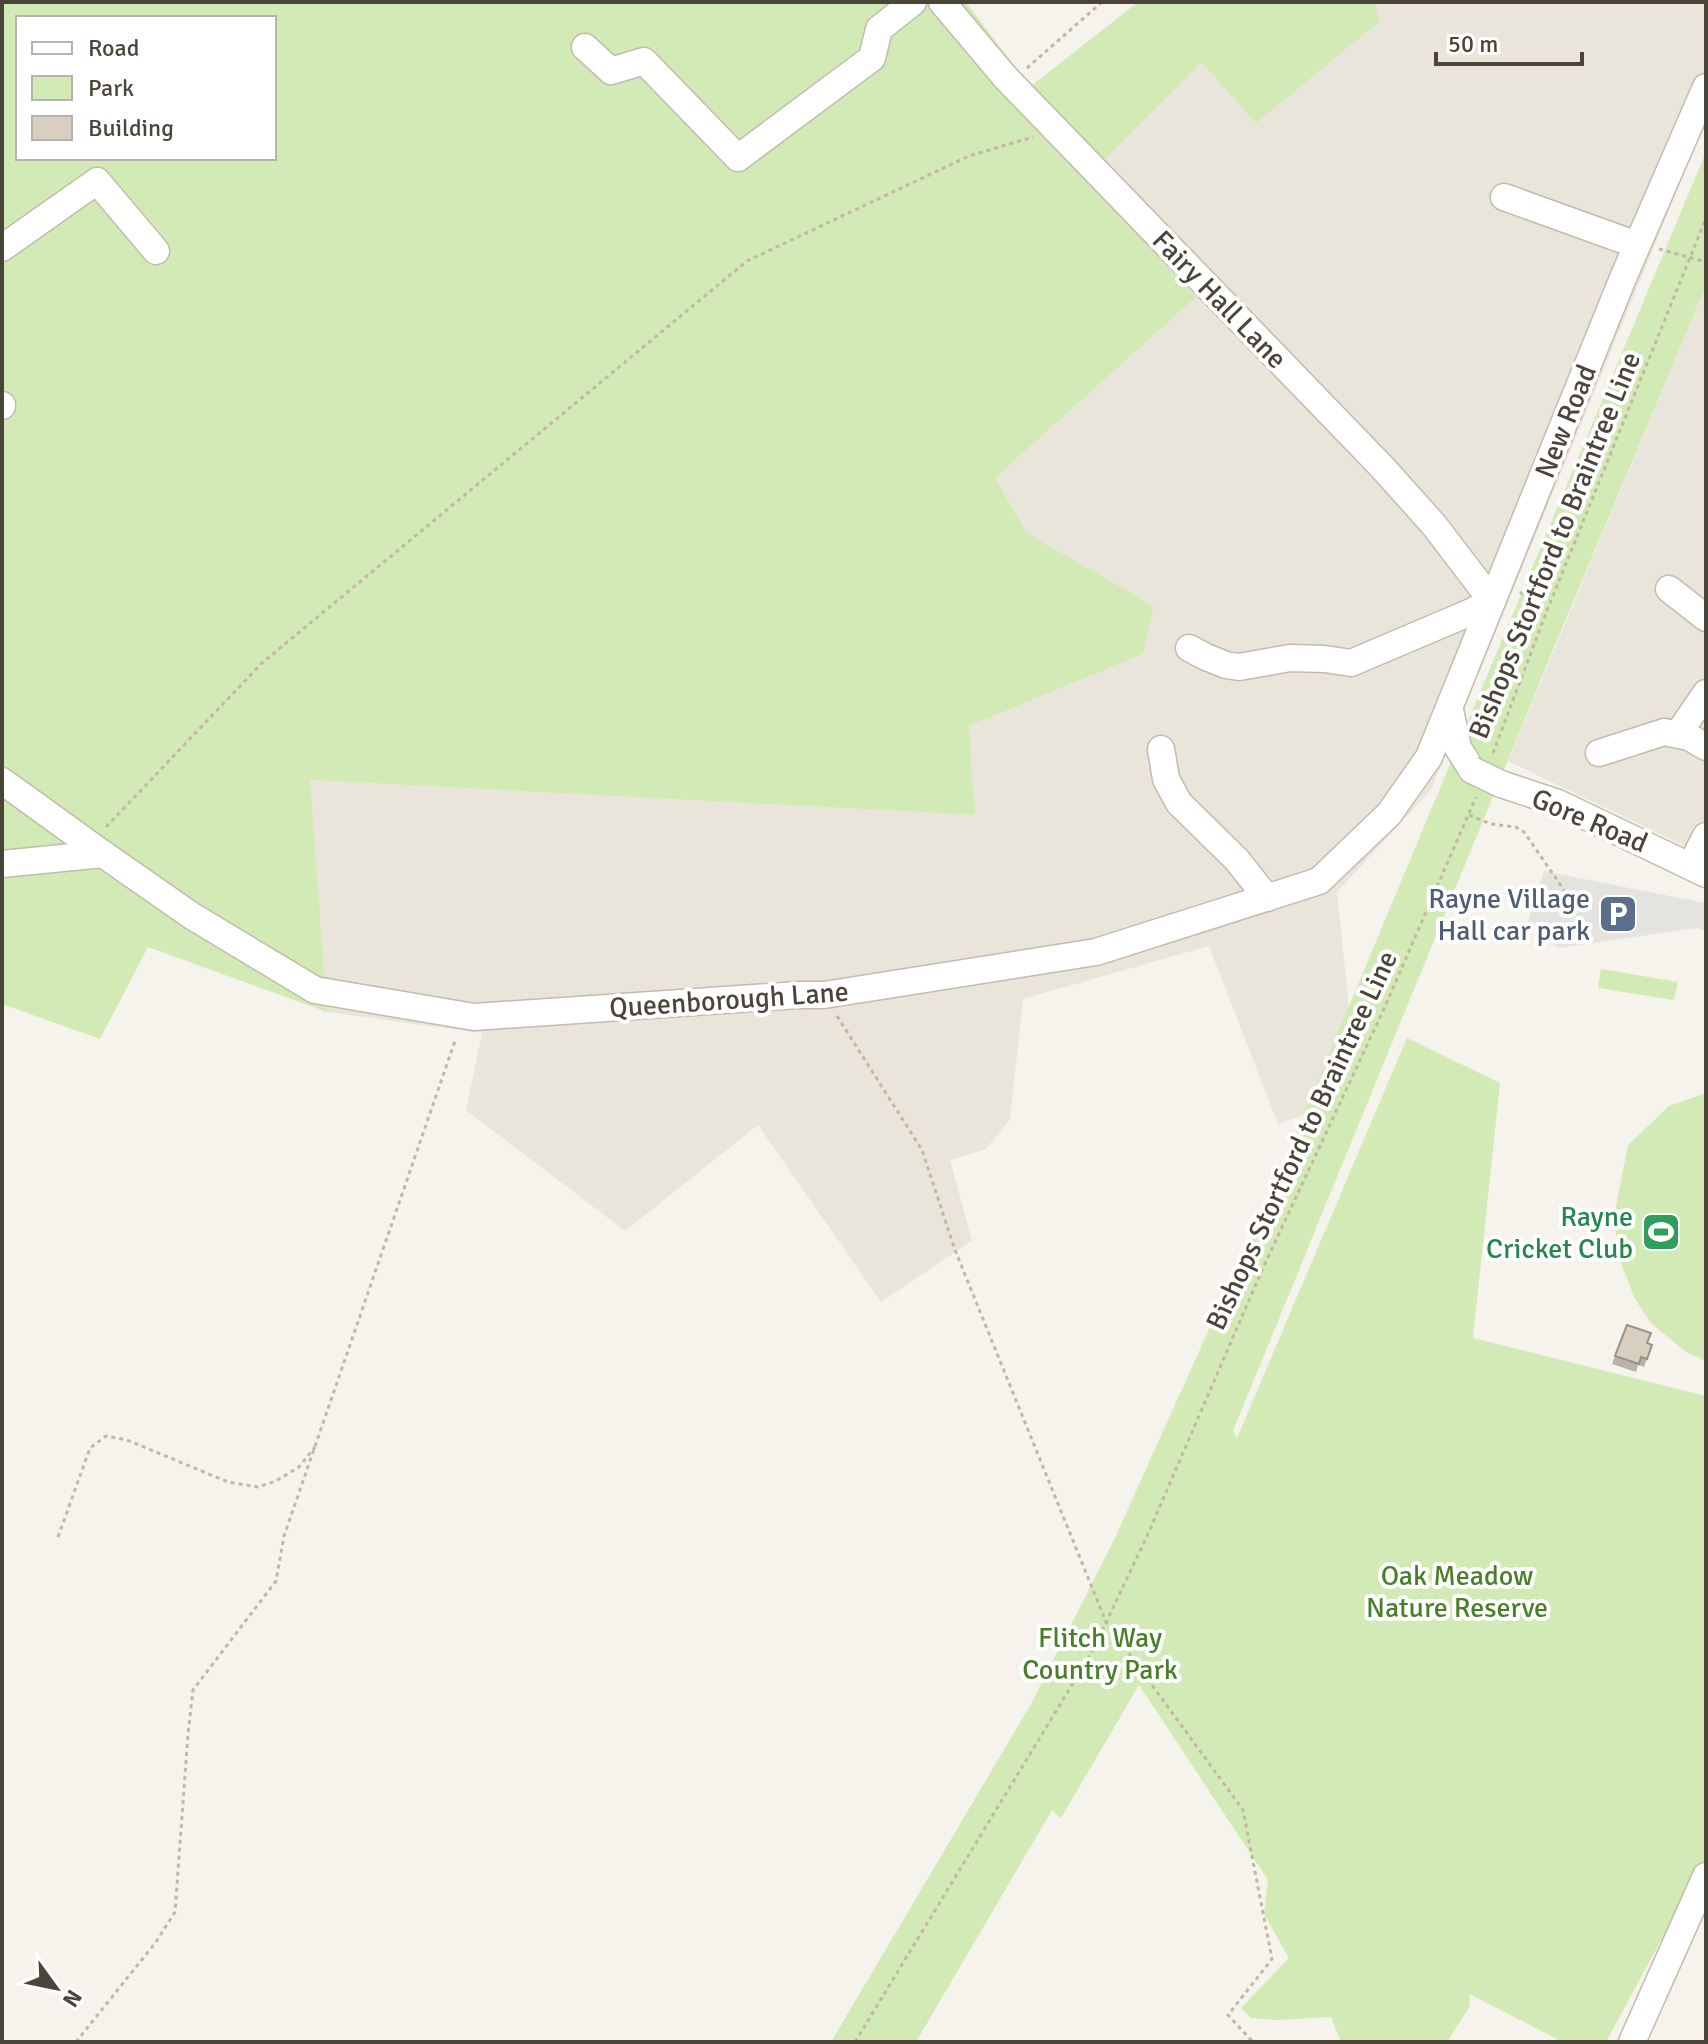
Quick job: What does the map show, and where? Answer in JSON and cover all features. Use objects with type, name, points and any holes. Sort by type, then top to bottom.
[{"type":"street","points":[[585,47],[611,71],[644,61],[738,158],[872,58],[879,29],[913,2]]},
{"type":"street","name":"Fairy Hall Lane","points":[[942,2],[1008,80],[1496,589]]},
{"type":"street","name":"New Road","points":[[1429,757],[1638,244],[1706,87]]},
{"type":"street","points":[[2,248],[97,181],[156,251]]},
{"type":"street","points":[[1504,197],[1638,244]]},
{"type":"street","points":[[1189,648],[1226,665],[1239,667],[1290,658],[1351,663],[1471,612],[1496,589]]},
{"type":"street","points":[[1669,589],[1706,618]]},
{"type":"street","points":[[1678,734],[1706,693]]},
{"type":"street","points":[[1450,710],[1458,748],[1485,777]]},
{"type":"street","points":[[1599,753],[1664,732],[1689,737],[1706,747]]},
{"type":"street","points":[[1161,749],[1166,779],[1179,803],[1237,860],[1267,898]]},
{"type":"street","name":"Queenborough Lane","points":[[2,781],[192,916],[315,990],[474,1017],[783,995],[824,995],[1096,952],[1319,881],[1389,814],[1429,757]]},
{"type":"street","points":[[1413,779],[1451,769],[1485,777]]},
{"type":"street","name":"Gore Road","points":[[1485,777],[1558,803],[1698,870]]},
{"type":"street","points":[[1698,870],[1706,836]]},
{"type":"street","points":[[2,864],[96,849]]},
{"type":"street","points":[[1632,2042],[1706,1876]]},
{"type":"path","points":[[1008,80],[1102,2]]},
{"type":"path","points":[[96,849],[262,663],[747,261],[969,156],[1056,130]]},
{"type":"path","name":"Bishops Stortford to Braintree Line","points":[[855,2042],[1092,1652],[1148,1534],[1262,1270],[1383,1011],[1469,815],[1546,613],[1706,218]]},
{"type":"path","points":[[1638,244],[1706,262]]},
{"type":"path","points":[[1496,589],[1546,613]]},
{"type":"path","points":[[1469,815],[1491,824],[1516,827],[1524,832],[1566,893]]},
{"type":"path","points":[[824,995],[922,1150],[955,1250],[1106,1622],[1243,1810],[1272,1959],[1228,2015],[1253,2042]]},
{"type":"path","points":[[76,2042],[156,1942],[175,1912],[193,1690],[276,1581],[284,1536],[464,1015]]},
{"type":"path","points":[[58,1537],[90,1448],[106,1436],[127,1440],[228,1482],[258,1487],[276,1481],[299,1467],[317,1444]]},
{"type":"shaded area","points":[[1375,2],[1706,2],[1706,120],[1431,790],[1337,892],[1350,1017],[1311,1112],[1278,1124],[1209,946],[1023,999],[1010,1119],[986,1149],[950,1160],[972,1241],[881,1302],[758,1125],[625,1231],[466,1110],[482,1033],[327,1012],[309,780],[975,815],[969,726],[1143,654],[1154,606],[1027,533],[995,478],[1196,297],[1088,175],[1201,61],[1255,122],[1380,21]]},
{"type":"shaded area","points":[[1706,286],[1706,856],[1508,761]]},
{"type":"shaded area","name":"Rayne Village Hall car park","points":[[1544,871],[1705,903],[1706,931],[1696,928],[1559,948],[1527,925]]},
{"type":"green space","points":[[2,2],[966,2],[1030,87],[1138,2],[1375,2],[1380,21],[1256,123],[1201,62],[1089,175],[1196,297],[995,478],[1027,533],[1154,606],[1143,654],[969,726],[975,815],[310,780],[327,1012],[148,947],[100,1039],[2,1004]]},
{"type":"green space","name":"Oak Meadow Nature Reserve","points":[[1706,152],[1706,286],[1553,650],[1233,1431],[1237,1438],[1407,1038],[1500,1083],[1473,1338],[1706,1396],[1706,1857],[1606,2042],[1563,2042],[1469,1994],[1470,2006],[1447,2042],[1341,2042],[1331,2017],[1251,2018],[1241,2008],[1289,1958],[1264,1914],[1268,1880],[1139,1685],[1061,1818],[1052,1810],[916,2042],[831,2042],[1031,1704],[1114,1540],[1275,1183]]},
{"type":"green space","points":[[1601,969],[1678,982],[1674,1000],[1598,988]]},
{"type":"green space","name":"Rayne Cricket Club","points":[[1706,1093],[1706,1361],[1686,1352],[1651,1323],[1635,1299],[1617,1253],[1615,1211],[1628,1145],[1669,1106]]},
{"type":"building","points":[[1627,1325],[1651,1333],[1647,1343],[1652,1345],[1647,1359],[1641,1357],[1639,1364],[1615,1356]]},
{"type":"place","name":"Rayne Village Hall car park","points":[[1618,914]]},
{"type":"place","name":"Rayne Cricket Club","points":[[1661,1232]]},
{"type":"park label","name":"Flitch Way Country Park","points":[[1100,1653]]}]
